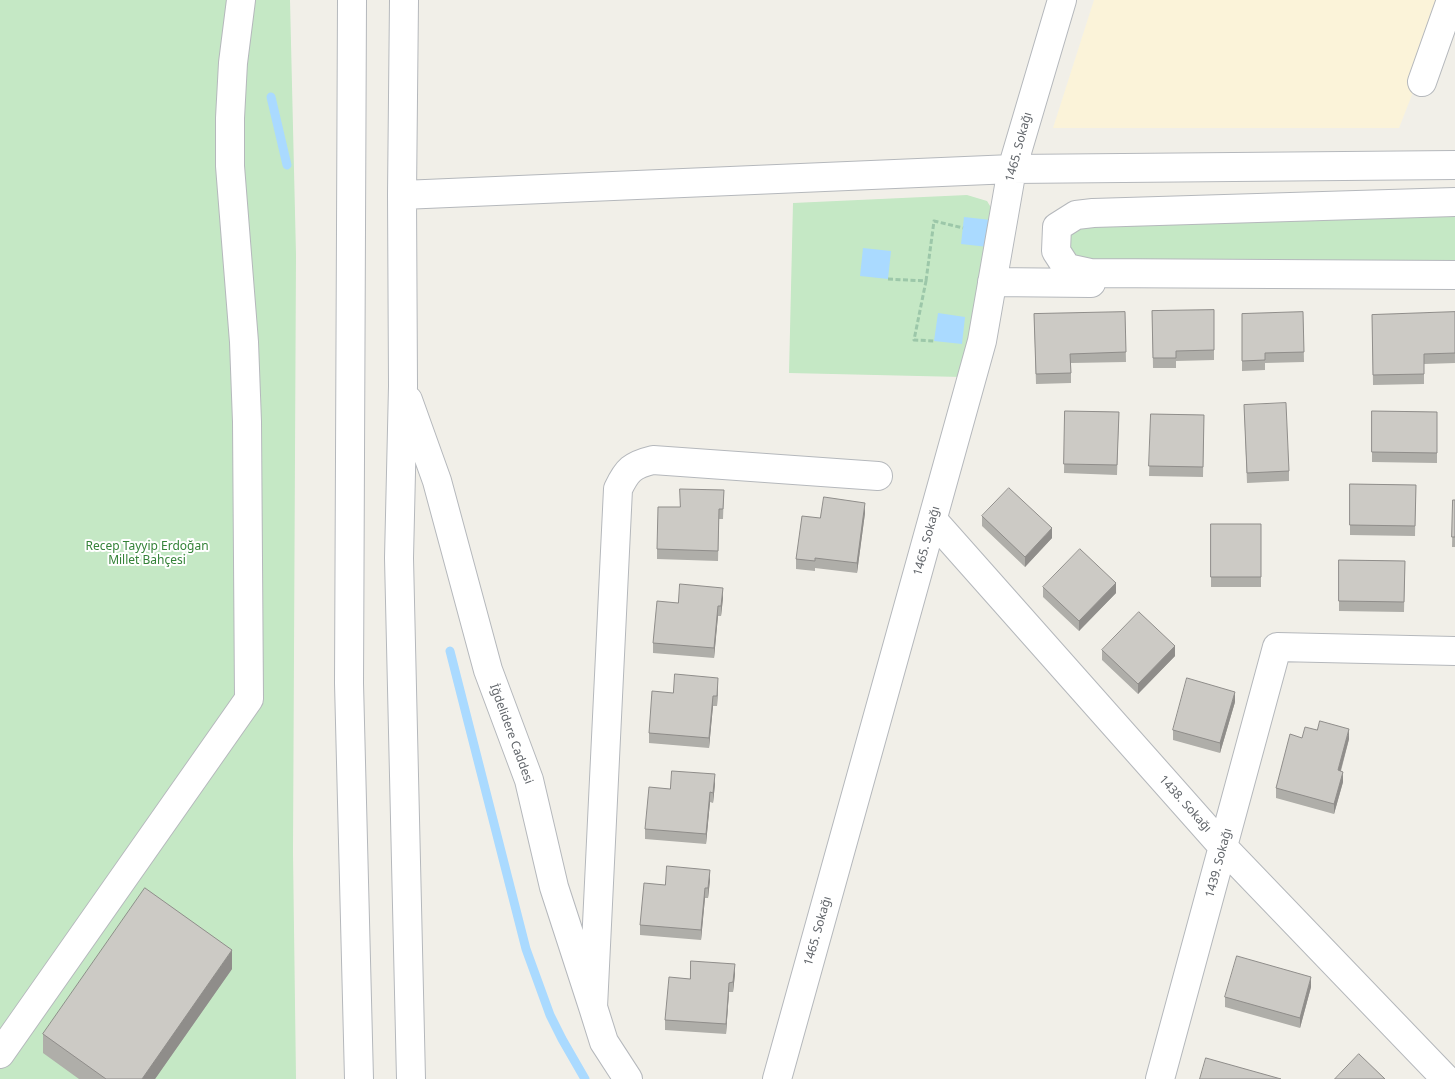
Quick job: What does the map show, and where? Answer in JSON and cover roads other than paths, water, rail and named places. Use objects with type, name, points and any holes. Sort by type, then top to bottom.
[{"type":"street","points":[[0,1054],[249,699],[244,342],[230,166],[230,118],[241,0]]},
{"type":"street","points":[[352,0],[349,683],[359,1079]]},
{"type":"street","points":[[404,0],[403,386],[399,558],[412,1079]]},
{"type":"street","name":"1465. Sokağı","points":[[777,1079],[982,341],[1012,169],[1062,0]]},
{"type":"street","points":[[1422,82],[1451,0]]},
{"type":"street","points":[[402,195],[1012,169],[1455,165]]},
{"type":"street","points":[[1455,202],[1093,213],[1076,216],[1057,227],[1056,252],[1067,268],[1090,273],[1455,275]]},
{"type":"street","points":[[992,282],[1455,290]]},
{"type":"street","name":"İğdelidere Caddesi","points":[[403,386],[437,481],[488,670],[529,780],[554,887],[592,1007],[604,1042],[628,1079]]},
{"type":"street","points":[[592,1007],[618,489],[624,477],[637,464],[653,460],[878,476]]},
{"type":"street","name":"1438. Sokağı","points":[[933,520],[1224,848],[1446,1079]]},
{"type":"street","name":"1439. Sokağı","points":[[1160,1079],[1277,647],[1455,651]]},
{"type":"water","points":[[964,217],[991,220],[988,247],[961,244]]},
{"type":"water","points":[[863,248],[891,251],[888,279],[860,276]]},
{"type":"water","points":[[938,313],[965,317],[962,344],[934,341]]},
{"type":"waterway","points":[[271,97],[287,165]]},
{"type":"waterway","points":[[450,651],[526,949],[550,1015],[585,1079]]},
{"type":"park label","name":"Recep Tayyip Erdoğan Millet Bahçesi","points":[[147,554]]}]
